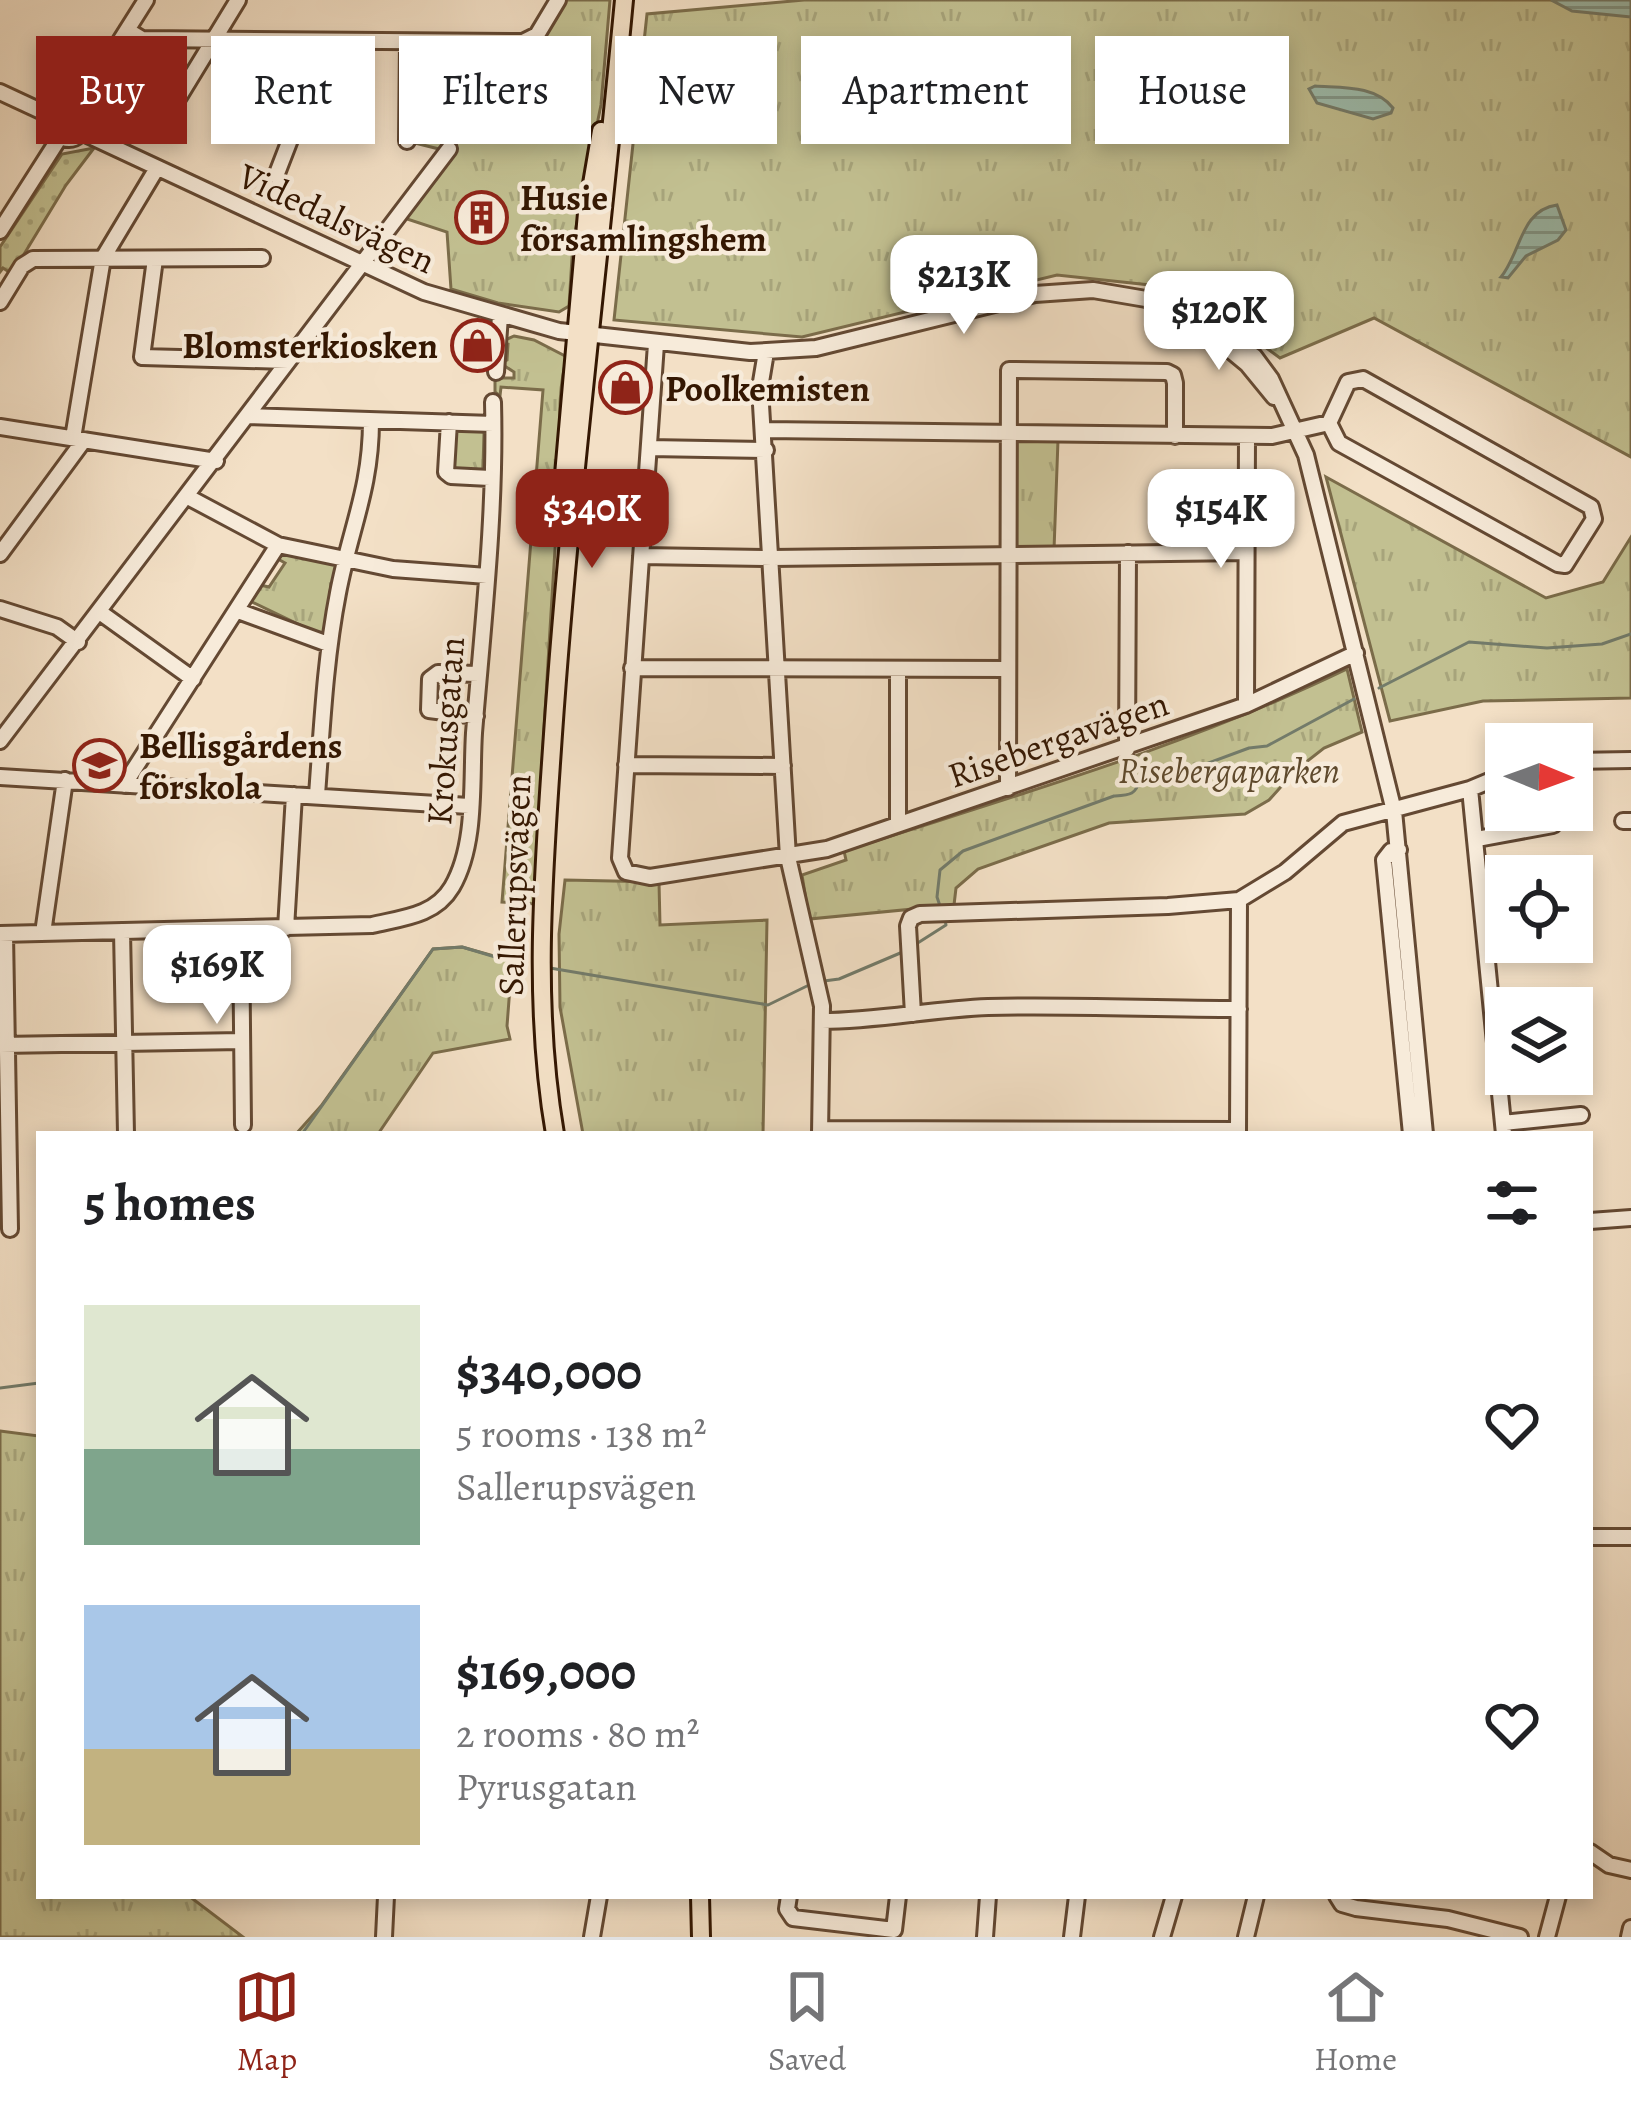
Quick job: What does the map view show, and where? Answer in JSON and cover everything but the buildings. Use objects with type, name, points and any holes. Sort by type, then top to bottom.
[{"type":"main road","name":"Sallerupsvägen","points":[[555,1131],[542,1039],[540,937],[560,638],[565,434],[583,335],[587,213],[620,0]]},
{"type":"main road","points":[[700,1899],[701,1935]]},
{"type":"street","points":[[124,36],[146,0]]},
{"type":"street","points":[[216,36],[238,0]]},
{"type":"street","points":[[534,36],[558,0]]},
{"type":"street","points":[[128,30],[142,39],[211,40]]},
{"type":"street","points":[[187,84],[211,45]]},
{"type":"street","points":[[0,92],[36,109]]},
{"type":"street","points":[[0,231],[55,144]]},
{"type":"street","name":"Videdalsvägen","points":[[106,144],[446,301],[583,335],[766,352],[816,348],[1059,289],[1121,293],[1169,308],[1246,364],[1293,424]]},
{"type":"street","points":[[276,176],[288,144]]},
{"type":"street","points":[[0,740],[449,149]]},
{"type":"street","points":[[0,554],[78,439],[103,258],[157,168]]},
{"type":"street","points":[[0,302],[22,266],[33,259],[262,257]]},
{"type":"street","points":[[155,260],[142,357],[288,361]]},
{"type":"street","points":[[496,372],[500,316]]},
{"type":"street","points":[[656,344],[626,765],[783,766]]},
{"type":"street","points":[[766,352],[760,388],[788,856],[821,994],[820,1131]]},
{"type":"street","points":[[1008,788],[1009,370],[1167,372],[1175,383],[1174,436]]},
{"type":"street","points":[[1363,380],[1591,507],[1594,519],[1571,559],[1558,564],[1339,443],[1329,423],[1348,382],[1363,380]]},
{"type":"street","name":"Krokusgatan","points":[[3,934],[372,925],[425,912],[448,892],[467,841],[487,576],[493,402]]},
{"type":"street","points":[[250,416],[494,424]]},
{"type":"street","points":[[317,796],[328,644],[344,560],[369,479],[370,421]]},
{"type":"street","points":[[448,422],[446,472],[490,478]]},
{"type":"street","points":[[765,430],[1247,436],[1293,424],[1329,423]]},
{"type":"street","points":[[1293,424],[1306,455],[1394,811],[1425,1131]]},
{"type":"street","points":[[0,427],[216,461]]},
{"type":"street","points":[[1246,706],[1247,436]]},
{"type":"street","points":[[650,448],[766,451]]},
{"type":"street","points":[[188,497],[278,545],[394,569],[487,576]]},
{"type":"street","points":[[124,785],[278,545]]},
{"type":"street","points":[[640,556],[1246,552]]},
{"type":"street","points":[[1127,749],[1128,554]]},
{"type":"street","points":[[0,608],[57,627],[78,642]]},
{"type":"street","points":[[238,611],[328,644]]},
{"type":"street","points":[[101,613],[193,679]]},
{"type":"street","name":"Risebergavägen","points":[[626,765],[620,858],[626,872],[650,877],[788,856],[827,849],[1127,749],[1246,706],[1356,653]]},
{"type":"street","points":[[632,668],[1008,669]]},
{"type":"street","points":[[898,669],[898,824]]},
{"type":"street","points":[[476,716],[429,710],[430,679],[438,673],[479,674]]},
{"type":"street","points":[[1593,760],[1631,760]]},
{"type":"street","points":[[0,777],[469,806]]},
{"type":"street","points":[[43,933],[65,780]]},
{"type":"street","points":[[913,1014],[911,918],[944,912],[1168,907],[1239,900],[1285,872],[1343,824],[1485,783]]},
{"type":"street","points":[[1470,789],[1485,921]]},
{"type":"street","points":[[286,928],[294,795]]},
{"type":"street","points":[[1477,838],[1518,831]]},
{"type":"street","points":[[1399,850],[1391,851],[1384,860],[1411,1131]]},
{"type":"street","points":[[1238,1131],[1239,900]]},
{"type":"street","points":[[241,928],[243,1125]]},
{"type":"street","points":[[122,931],[126,1131]]},
{"type":"street","points":[[3,934],[10,1229]]},
{"type":"street","points":[[822,1021],[878,1021],[990,1007],[1239,1010]]},
{"type":"street","points":[[4,1045],[242,1040]]},
{"type":"street","points":[[1503,1095],[1504,1129],[1581,1115]]},
{"type":"street","points":[[1593,1221],[1631,1218]]},
{"type":"street","points":[[1593,1537],[1631,1537]]},
{"type":"street","points":[[1593,1854],[1609,1865],[1631,1870]]},
{"type":"street","points":[[384,1937],[386,1899]]},
{"type":"street","points":[[592,1937],[598,1899]]},
{"type":"street","points":[[789,1899],[793,1918],[896,1934],[898,1899]]},
{"type":"street","points":[[985,1937],[988,1899]]},
{"type":"street","points":[[1072,1937],[1077,1899]]},
{"type":"street","points":[[1162,1937],[1173,1899]]},
{"type":"street","points":[[1246,1937],[1255,1899]]},
{"type":"street","points":[[1339,1899],[1356,1908],[1448,1919],[1520,1937]]},
{"type":"street","points":[[1547,1937],[1557,1899]]},
{"type":"street","points":[[1629,1937],[1631,1928]]},
{"type":"green space","points":[[564,0],[610,0],[601,105],[573,242],[569,306],[559,312],[498,303],[451,289],[447,232],[404,218],[455,153],[419,144],[591,144],[591,36],[539,36]]},
{"type":"green space","points":[[804,0],[1631,0],[1631,457],[1374,318],[1280,358],[1222,315],[1150,285],[1057,275],[802,337],[614,320],[633,144],[777,144],[777,36],[645,36],[647,14]]},
{"type":"green space","points":[[94,148],[12,274],[3,268],[0,272],[0,247],[62,154]]},
{"type":"green space","points":[[514,336],[534,340],[567,357],[560,405],[535,904],[502,902],[543,390],[501,387],[500,396],[495,392],[495,378],[514,378],[514,372],[500,363],[507,360],[508,344],[501,342]]},
{"type":"green space","points":[[461,426],[488,428],[483,467],[489,469],[488,474],[453,470],[454,435]]},
{"type":"green space","points":[[1014,439],[1058,440],[1054,550],[1014,550]]},
{"type":"green space","points":[[1326,477],[1546,598],[1603,582],[1631,537],[1631,698],[1483,701],[1390,721]]},
{"type":"green space","points":[[287,551],[335,562],[337,584],[331,584],[325,637],[250,601],[260,585],[269,587],[285,563],[278,559]]},
{"type":"green space","name":"Risebergaparken","points":[[1347,669],[1362,732],[1324,748],[1269,800],[1245,814],[1109,823],[978,869],[956,888],[954,905],[809,919],[802,875],[846,860],[844,851],[1162,746]]},
{"type":"green space","points":[[565,880],[659,882],[660,925],[767,920],[763,1131],[582,1131],[560,1007],[559,934]]},
{"type":"green space","points":[[462,947],[512,961],[510,1039],[433,1053],[380,1131],[299,1131],[321,1106],[433,949]]},
{"type":"green space","points":[[0,1431],[36,1436],[36,1899],[193,1899],[243,1937],[0,1937]]},
{"type":"shaded area","points":[[1551,0],[1631,0],[1631,17],[1572,11]]},
{"type":"shaded area","points":[[1309,89],[1368,91],[1393,108],[1373,119],[1317,103]]},
{"type":"shaded area","points":[[1557,205],[1566,230],[1558,240],[1526,256],[1508,278],[1501,277],[1535,215]]},
{"type":"waterway","points":[[1379,688],[1469,642],[1547,648],[1602,644],[1631,634]]},
{"type":"waterway","points":[[940,906],[940,870],[963,851],[1132,793],[1140,779],[1150,775],[1168,778],[1249,748],[1267,746],[1354,699]]},
{"type":"waterway","points":[[913,946],[946,925],[945,920]]},
{"type":"waterway","points":[[304,1131],[433,949],[462,947],[502,959]]},
{"type":"waterway","points":[[824,981],[905,951]]},
{"type":"waterway","points":[[550,968],[768,1005],[809,985]]},
{"type":"waterway","points":[[0,1388],[36,1383]]},
{"type":"place","name":"Husie församlingshem","points":[[481,218]]},
{"type":"place","name":"Blomsterkiosken","points":[[477,345]]},
{"type":"place","name":"Poolkemisten","points":[[626,388]]},
{"type":"place","name":"Bellisgårdens förskola","points":[[100,766]]}]
